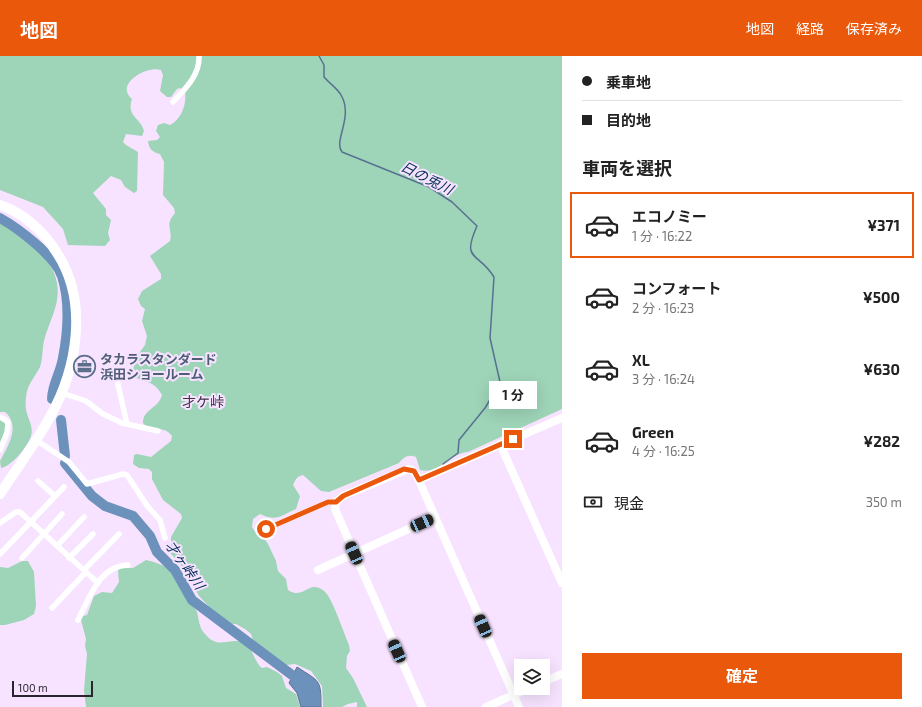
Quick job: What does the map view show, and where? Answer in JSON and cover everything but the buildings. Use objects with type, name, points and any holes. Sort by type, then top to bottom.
[{"type":"highway","points":[[0,205],[27,220],[45,236],[60,257],[70,279],[76,308],[75,340],[70,368],[62,393],[51,416],[0,494]]},
{"type":"highway","points":[[0,488],[17,468]]},
{"type":"street","points":[[174,102],[198,71],[199,56]]},
{"type":"street","points":[[116,376],[127,424]]},
{"type":"street","points":[[62,393],[86,401],[103,414],[127,424],[158,432]]},
{"type":"street","points":[[0,417],[6,420],[8,427],[0,450]]},
{"type":"street","points":[[419,480],[562,418]]},
{"type":"street","points":[[36,440],[69,462],[87,484],[122,474],[127,475],[148,507],[160,520],[165,538]]},
{"type":"street","points":[[500,444],[562,583]]},
{"type":"street","points":[[266,529],[328,502],[336,502],[343,496],[404,469],[414,471],[519,707]]},
{"type":"street","points":[[38,481],[55,496]]},
{"type":"street","points":[[0,554],[64,487]]},
{"type":"street","points":[[336,502],[335,512],[422,707]]},
{"type":"street","points":[[0,523],[16,512],[20,512],[98,583]]},
{"type":"street","points":[[22,558],[62,514]]},
{"type":"street","points":[[57,546],[84,517]]},
{"type":"street","points":[[318,570],[435,517]]},
{"type":"street","points":[[70,558],[93,534]]},
{"type":"street","points":[[52,608],[119,534]]},
{"type":"street","points":[[78,620],[98,583],[111,568],[119,565],[128,565]]},
{"type":"street","points":[[550,679],[562,674]]},
{"type":"street","points":[[486,707],[514,695]]},
{"type":"green space","points":[[0,56],[562,56],[562,409],[468,452],[462,453],[439,467],[427,471],[420,470],[416,457],[408,456],[399,463],[329,492],[321,491],[303,475],[296,478],[293,485],[300,496],[296,509],[275,518],[260,514],[253,519],[252,527],[256,533],[262,535],[268,544],[276,561],[278,571],[286,579],[288,590],[297,593],[317,587],[327,594],[349,645],[350,651],[347,656],[346,668],[353,678],[367,707],[357,707],[357,702],[342,707],[323,707],[322,686],[311,671],[295,664],[287,665],[279,663],[253,640],[251,634],[245,629],[236,624],[229,624],[219,617],[199,596],[179,562],[171,554],[171,537],[182,518],[181,514],[163,500],[152,479],[152,472],[149,469],[139,468],[133,464],[134,455],[137,454],[151,457],[171,441],[172,436],[162,429],[146,426],[143,423],[148,411],[158,403],[162,395],[154,385],[138,379],[132,373],[137,356],[145,345],[147,336],[142,321],[145,309],[141,306],[138,299],[142,291],[161,279],[161,274],[150,256],[170,241],[171,237],[169,224],[175,213],[174,208],[163,195],[164,162],[160,154],[151,150],[148,141],[157,140],[160,137],[156,131],[158,125],[164,123],[170,125],[180,116],[185,102],[185,92],[180,88],[177,89],[171,97],[167,97],[160,91],[163,75],[161,70],[148,70],[134,77],[130,82],[127,87],[128,93],[132,99],[132,114],[140,123],[144,131],[142,136],[126,134],[123,142],[138,152],[137,191],[134,193],[125,187],[121,180],[111,176],[93,193],[106,209],[106,215],[111,220],[108,233],[110,240],[105,246],[68,245],[63,229],[43,207],[0,190]]},
{"type":"green space","points":[[0,222],[34,246],[48,262],[56,279],[58,295],[55,309],[44,341],[40,367],[27,391],[26,407],[32,429],[31,436],[27,445],[15,460],[1,468],[0,461],[12,436],[13,430],[10,418],[5,412],[0,412]]},
{"type":"green space","points":[[0,420],[7,425],[0,443]]},
{"type":"green space","points":[[146,560],[163,566],[173,573],[177,578],[187,600],[196,610],[202,629],[210,639],[215,642],[240,641],[248,645],[262,668],[267,667],[282,676],[286,688],[296,694],[300,707],[86,707],[84,690],[87,654],[85,646],[86,639],[81,620],[83,616],[87,615],[94,596],[102,592],[112,593],[119,582],[119,568],[133,568]]},
{"type":"green space","points":[[22,561],[28,561],[34,572],[36,606],[34,614],[24,620],[0,625],[0,567],[8,568]]},
{"type":"water","points":[[297,667],[318,682],[321,707],[301,707],[297,693],[289,683]]},
{"type":"waterway","name":"日の兎川","points":[[319,56],[324,65],[324,77],[339,92],[344,103],[345,120],[340,142],[342,152],[429,187],[452,202],[477,226],[472,237],[471,251],[494,277],[490,338],[500,382],[496,384],[491,398],[485,408],[459,440],[458,453],[443,464]]},
{"type":"waterway","name":"才ヶ峠川","points":[[0,218],[26,235],[44,251],[58,268],[65,286],[67,306],[65,348],[62,363],[53,389],[52,399]]},
{"type":"waterway","name":"才ヶ峠川","points":[[61,420],[65,456]]},
{"type":"waterway","name":"才ヶ峠川","points":[[65,463],[92,496],[105,506],[133,516],[150,536],[157,552],[175,570],[192,600],[292,675]]},
{"type":"place","name":"タカラスタンダード 浜田ショールーム","points":[[85,366]]},
{"type":"district","name":"才ケ峠","points":[[203,402]]},
{"type":"route","points":[[266,529],[328,502],[336,502],[343,496],[404,469],[414,471],[419,480],[513,439]]}]
